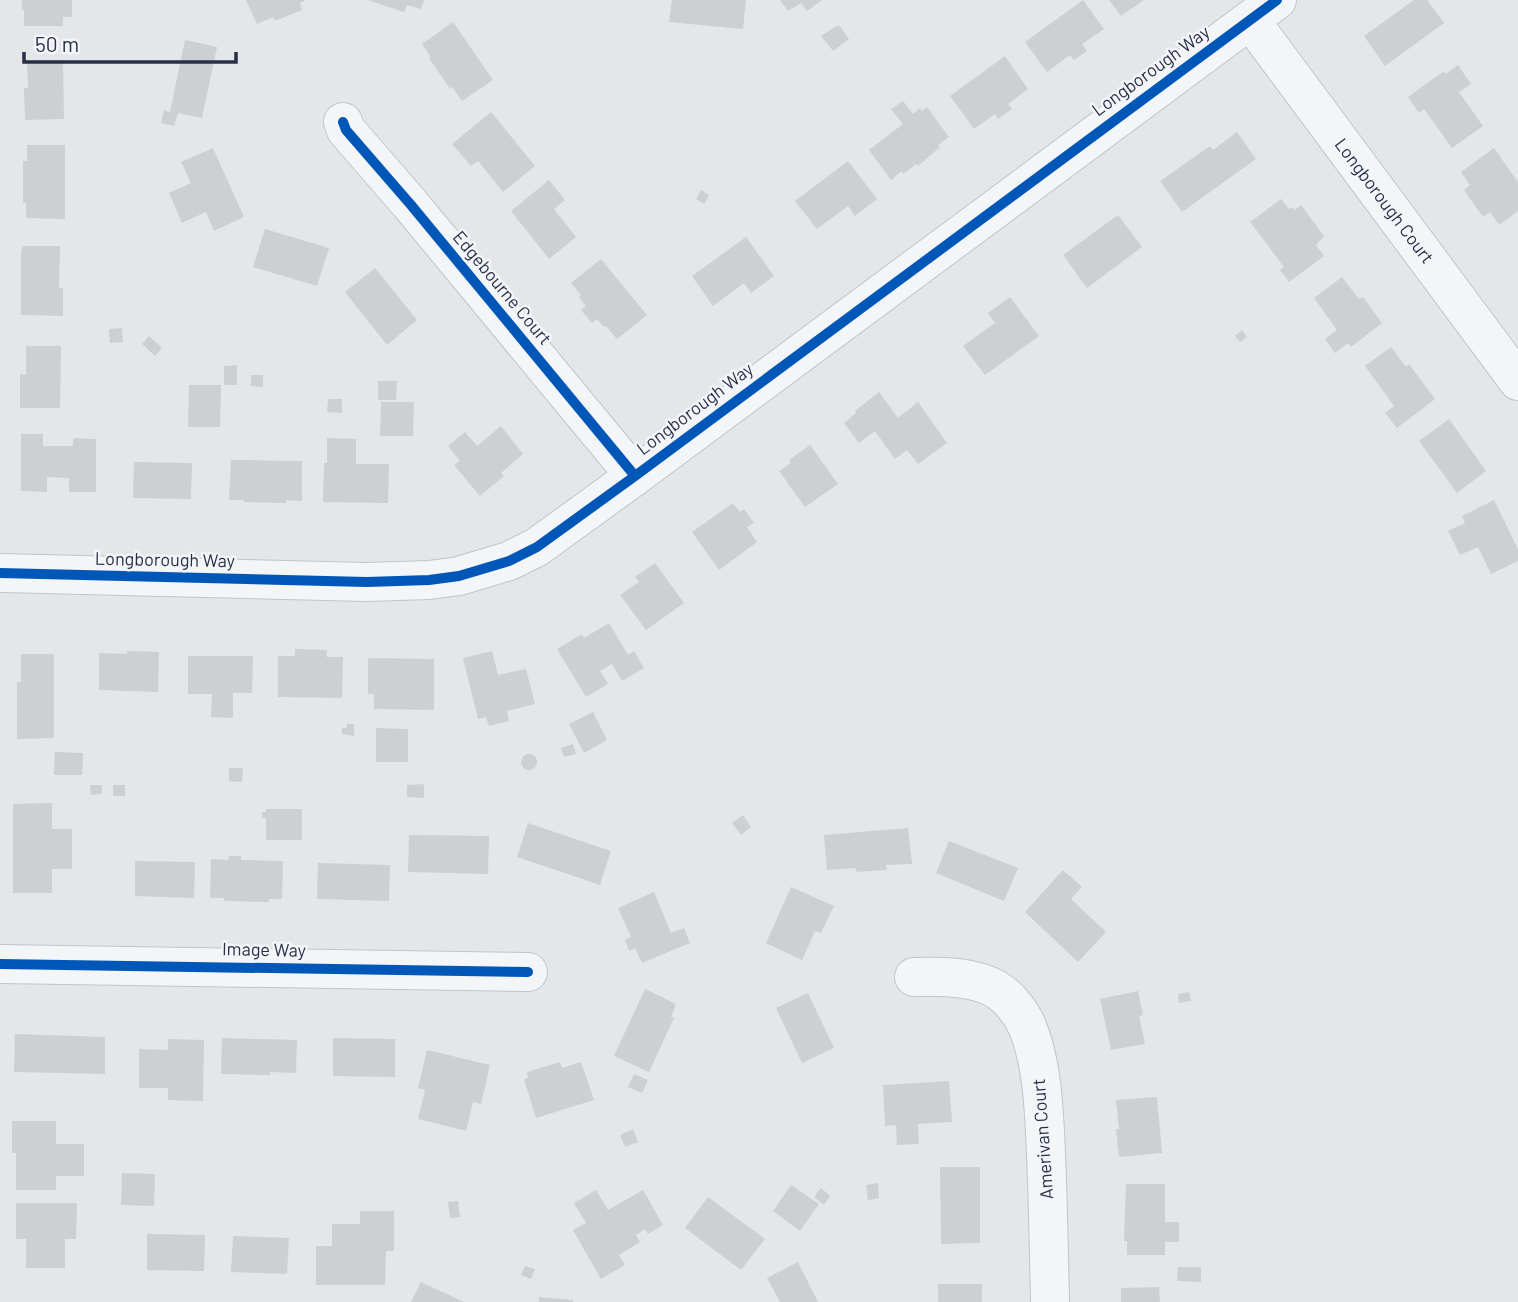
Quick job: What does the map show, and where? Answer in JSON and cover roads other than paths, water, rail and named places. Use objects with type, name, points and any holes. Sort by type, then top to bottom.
[{"type":"street","name":"Longborough Court","points":[[1264,10],[1518,381]]},
{"type":"street","name":"Longborough Way","points":[[0,573],[367,582],[459,576],[509,561],[537,547],[635,476],[1264,10]]},
{"type":"street","name":"Edgebourne Court","points":[[343,122],[346,130],[635,476]]},
{"type":"street","name":"Image Way","points":[[0,964],[528,972]]},
{"type":"street","name":"Amerivan Court","points":[[914,977],[955,977],[988,985],[999,991],[1019,1010],[1027,1027],[1034,1047],[1044,1102],[1050,1302]]}]
